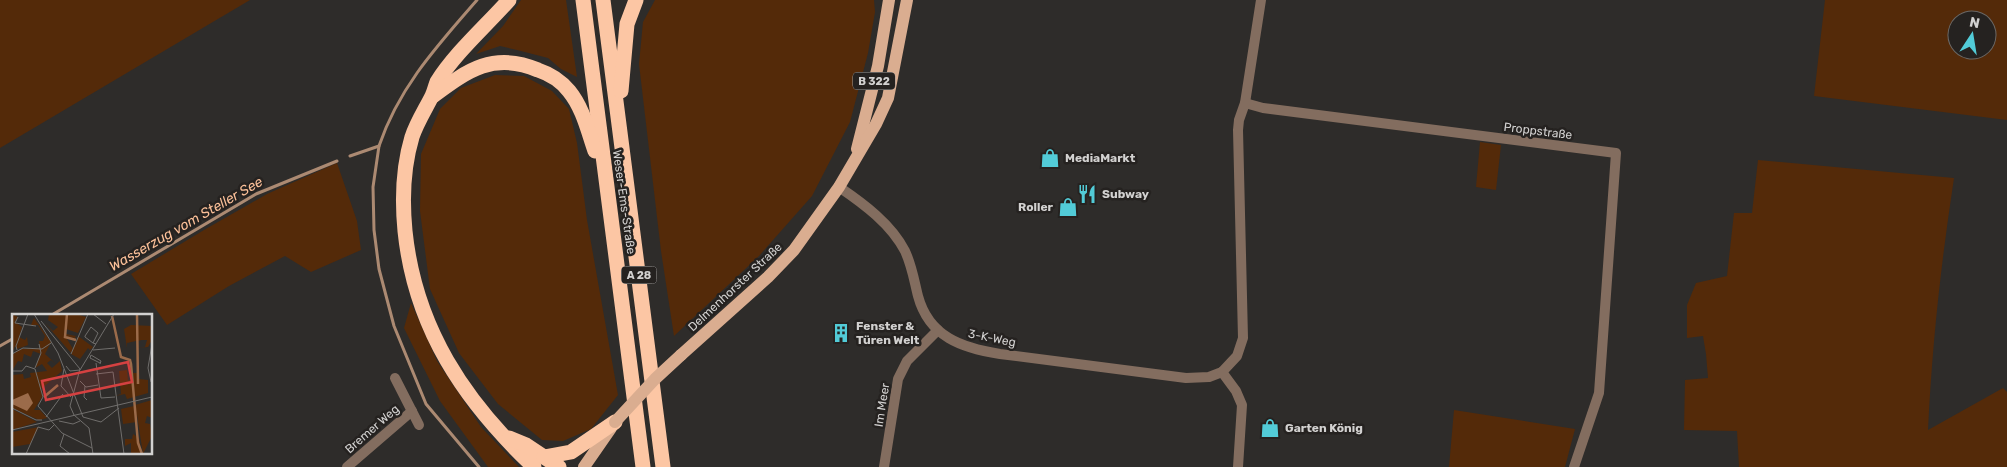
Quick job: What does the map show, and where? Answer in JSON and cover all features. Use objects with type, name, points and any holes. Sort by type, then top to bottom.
[{"type":"highway","points":[[509,0],[446,69],[436,84],[417,125],[406,160],[403,203],[411,272],[416,294],[435,340],[458,379],[486,416],[505,436],[526,445],[539,462],[559,467]]},
{"type":"highway","name":"Weser-Ems-Straße","points":[[582,0],[643,467]]},
{"type":"highway","name":"Weser-Ems-Straße","points":[[603,0],[663,467]]},
{"type":"highway","points":[[618,118],[627,24],[636,0]]},
{"type":"highway","points":[[431,97],[463,74],[496,62],[515,63],[547,73],[570,92],[579,108],[585,120],[607,185]]},
{"type":"highway","points":[[539,462],[572,452],[615,422]]},
{"type":"main road","name":"Delmenhorster Straße","points":[[854,162],[878,66],[889,0]]},
{"type":"main road","points":[[907,6],[916,0]]},
{"type":"main road","name":"Delmenhorster Straße","points":[[615,422],[655,379],[768,277],[794,250],[839,187],[876,124],[888,98],[907,6]]},
{"type":"main road","name":"B 322","points":[[584,467],[615,422]]},
{"type":"street","points":[[1238,467],[1242,405],[1236,391],[1222,372],[1237,356],[1243,338],[1238,154],[1239,120],[1245,103],[1261,0]]},
{"type":"street","name":"Proppstraße","points":[[1245,103],[1263,108],[1506,140],[1616,152],[1598,392],[1574,467]]},
{"type":"street","name":"3-K-Weg","points":[[839,187],[868,208],[894,234],[912,268],[918,297],[925,314],[938,330],[956,344],[975,350],[1000,354],[1186,378],[1209,377],[1222,372]]},
{"type":"street","name":"Im Meer","points":[[884,467],[898,379],[907,361],[938,330]]},
{"type":"street","name":"Bremer Weg","points":[[395,378],[418,425]]},
{"type":"street","name":"Bremer Weg","points":[[347,467],[412,411]]},
{"type":"shaded area","points":[[0,0],[250,0],[0,148]]},
{"type":"shaded area","points":[[521,0],[566,0],[577,77],[561,69],[548,58],[500,46],[476,54],[503,26]]},
{"type":"shaded area","points":[[655,0],[874,0],[875,12],[868,53],[850,122],[812,196],[759,256],[674,336],[661,251],[639,64],[643,22]]},
{"type":"shaded area","points":[[1825,0],[2007,0],[2007,120],[1814,96]]},
{"type":"shaded area","points":[[495,75],[524,76],[552,91],[569,109],[577,143],[587,220],[618,395],[591,429],[563,441],[542,440],[498,404],[459,353],[430,289],[420,211],[421,154],[440,109],[461,88]]},
{"type":"shaded area","points":[[1480,142],[1501,145],[1496,190],[1476,187]]},
{"type":"shaded area","points":[[1758,160],[1954,178],[1938,304],[1928,430],[2003,388],[2007,392],[2007,467],[1739,467],[1737,431],[1684,430],[1685,380],[1708,378],[1703,336],[1687,338],[1687,305],[1696,283],[1727,276],[1734,213],[1752,213]]},
{"type":"shaded area","points":[[337,163],[357,221],[361,250],[311,272],[285,256],[229,286],[167,325],[131,274],[267,194]]},
{"type":"shaded area","points":[[411,303],[437,361],[481,427],[519,467],[488,467],[440,401],[404,328]]},
{"type":"shaded area","points":[[1454,410],[1575,429],[1565,467],[1449,467]]},
{"type":"waterway","name":"Wasserzug vom Steller See","points":[[350,156],[379,146],[387,125],[408,86],[434,51],[477,0]]},
{"type":"waterway","points":[[379,146],[373,187],[374,230],[379,269],[394,326],[426,404],[479,467]]},
{"type":"waterway","name":"Wasserzug vom Steller See","points":[[53,314],[256,194],[337,161]]},
{"type":"waterway","name":"Wasserzug vom Steller See","points":[[0,346],[12,339]]},
{"type":"place","name":"MediaMarkt","points":[[1050,158]]},
{"type":"place","name":"Subway","points":[[1087,194]]},
{"type":"place","name":"Roller","points":[[1068,207]]},
{"type":"place","name":"Fenster & Türen Welt","points":[[841,333]]},
{"type":"place","name":"Garten König","points":[[1270,428]]}]
